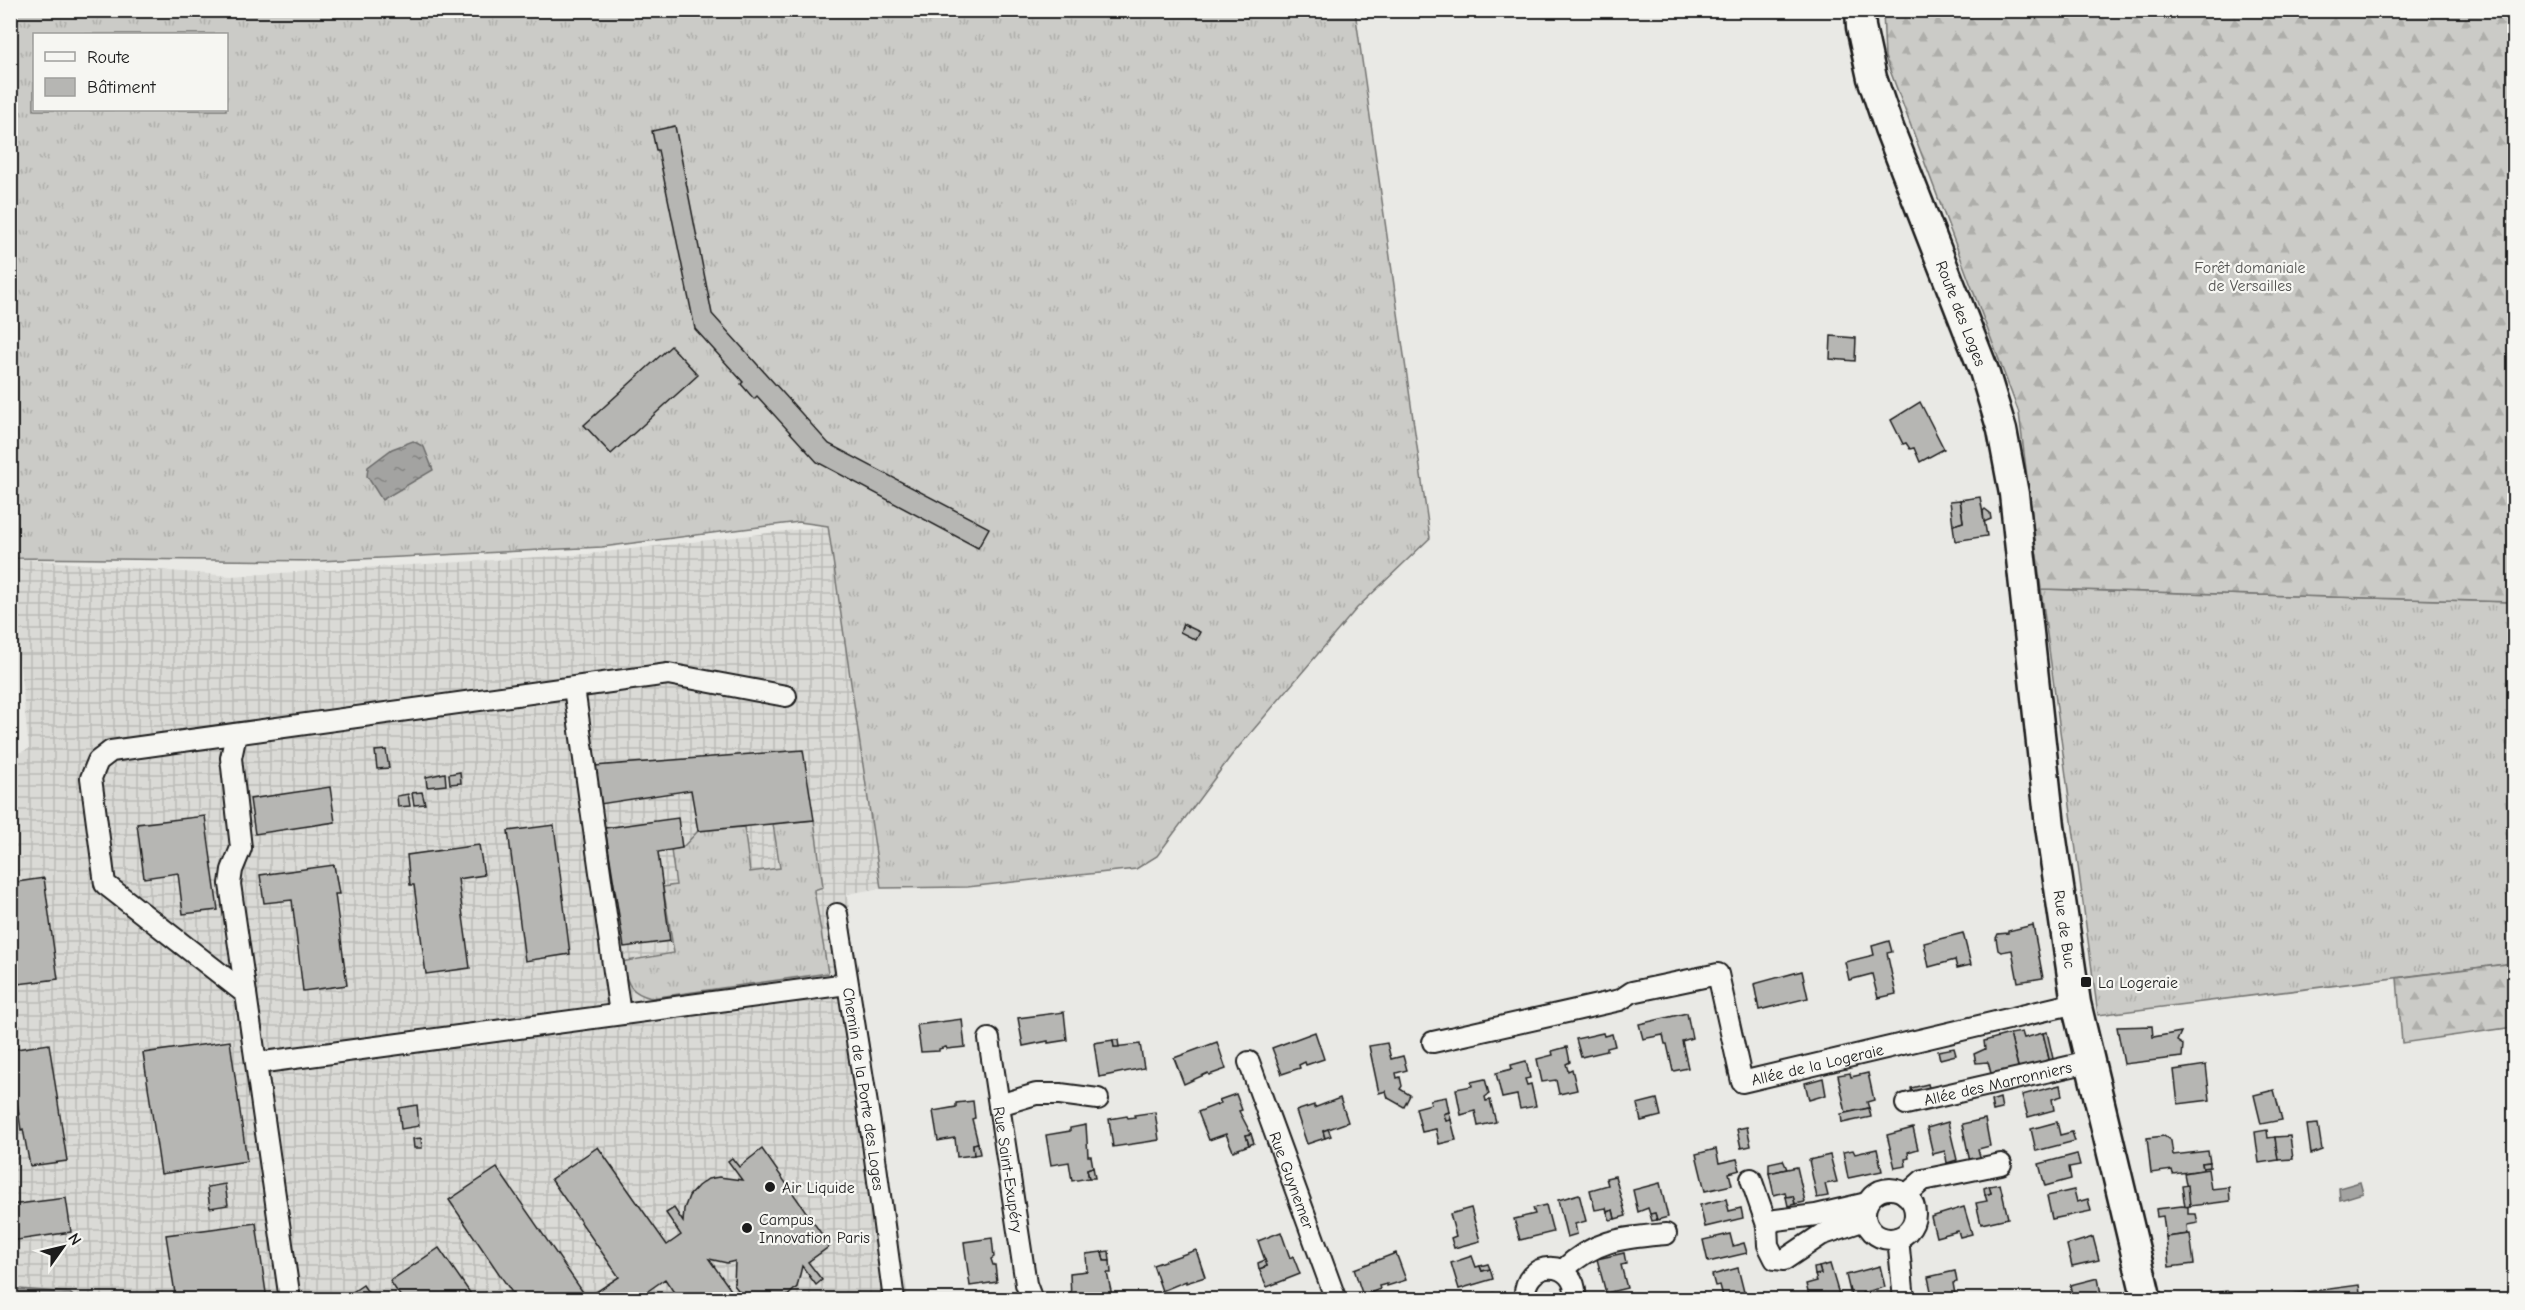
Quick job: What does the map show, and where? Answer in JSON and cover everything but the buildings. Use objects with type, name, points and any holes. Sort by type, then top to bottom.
[{"type":"street","name":"Route des Loges","points":[[1860,10],[1861,27],[1872,78],[1888,128],[1984,371],[2002,430],[2014,494],[2028,625]]},
{"type":"street","name":"Rue de Buc","points":[[2028,625],[2050,826],[2076,1003],[2147,1299]]},
{"type":"street","points":[[246,994],[105,884],[91,778],[98,761],[111,751],[668,675],[786,696]]},
{"type":"street","points":[[574,688],[620,1014]]},
{"type":"street","points":[[236,734],[231,758],[241,848],[232,870],[230,884],[290,1299]]},
{"type":"street","name":"Chemin de la Porte des Loges","points":[[837,914],[872,1136],[894,1299]]},
{"type":"street","name":"Allée de la Logeraie","points":[[1433,1042],[1620,1000],[1632,992],[1718,974],[1742,1082],[2076,1003]]},
{"type":"street","points":[[257,1063],[847,984]]},
{"type":"street","name":"Rue Saint-Exupéry","points":[[989,1039],[1026,1284],[1032,1299]]},
{"type":"street","name":"Rue Guynemer","points":[[1249,1062],[1336,1299]]},
{"type":"street","name":"Allée des Marronniers","points":[[1906,1104],[2089,1062]]},
{"type":"street","points":[[999,1104],[1036,1094],[1060,1094],[1098,1099]]},
{"type":"street","points":[[1906,1195],[1923,1180],[2001,1164]]},
{"type":"street","points":[[1751,1179],[1767,1225],[1768,1245],[1775,1259],[1784,1260],[1821,1234],[1866,1212]]},
{"type":"street","points":[[1884,1189],[1892,1189],[1906,1195],[1911,1200],[1915,1215],[1910,1229],[1898,1238],[1882,1238],[1869,1228],[1866,1212],[1871,1197],[1884,1189]]},
{"type":"street","points":[[1767,1225],[1776,1220],[1866,1212]]},
{"type":"street","points":[[1563,1270],[1576,1257],[1613,1239],[1666,1234]]},
{"type":"street","points":[[1898,1238],[1904,1299]]},
{"type":"street","points":[[1526,1299],[1526,1283],[1537,1271],[1554,1267],[1563,1270],[1574,1283],[1575,1299]]},
{"type":"shaded area","points":[[828,526],[881,888],[847,894],[908,1299],[11,1299],[10,756],[29,749],[11,586],[11,558],[231,576],[588,554]]},
{"type":"green space","points":[[11,11],[1355,11],[1430,538],[1357,608],[1231,756],[1157,856],[1136,869],[967,887],[881,888],[828,526],[799,522],[602,547],[320,561],[11,558]]},
{"type":"green space","name":"Forêt domaniale de Versailles","points":[[1883,11],[2514,11],[2514,602],[2041,589],[2019,413],[1885,57]]},
{"type":"green space","points":[[2041,589],[2514,602],[2514,963],[2098,1015]]},
{"type":"green space","points":[[814,820],[823,887],[814,890],[828,973],[651,998],[633,990],[621,962],[674,953],[663,887],[676,885],[671,850],[682,848],[698,831],[744,827],[750,872],[780,868],[773,824]]},
{"type":"green space","points":[[2514,963],[2514,1027],[2402,1043],[2397,978]]},
{"type":"water","points":[[413,441],[424,447],[433,470],[382,500],[367,476],[368,467],[392,449]]},
{"type":"water","points":[[2360,1182],[2363,1193],[2340,1200],[2339,1188]]},
{"type":"water","points":[[19,1289],[70,1293],[76,1299],[11,1299],[11,1292]]},
{"type":"place","name":"La Logeraie","points":[[2086,982]]},
{"type":"place","name":"Air Liquide","points":[[770,1187]]},
{"type":"place","name":"Campus Innovation Paris","points":[[747,1228]]}]
